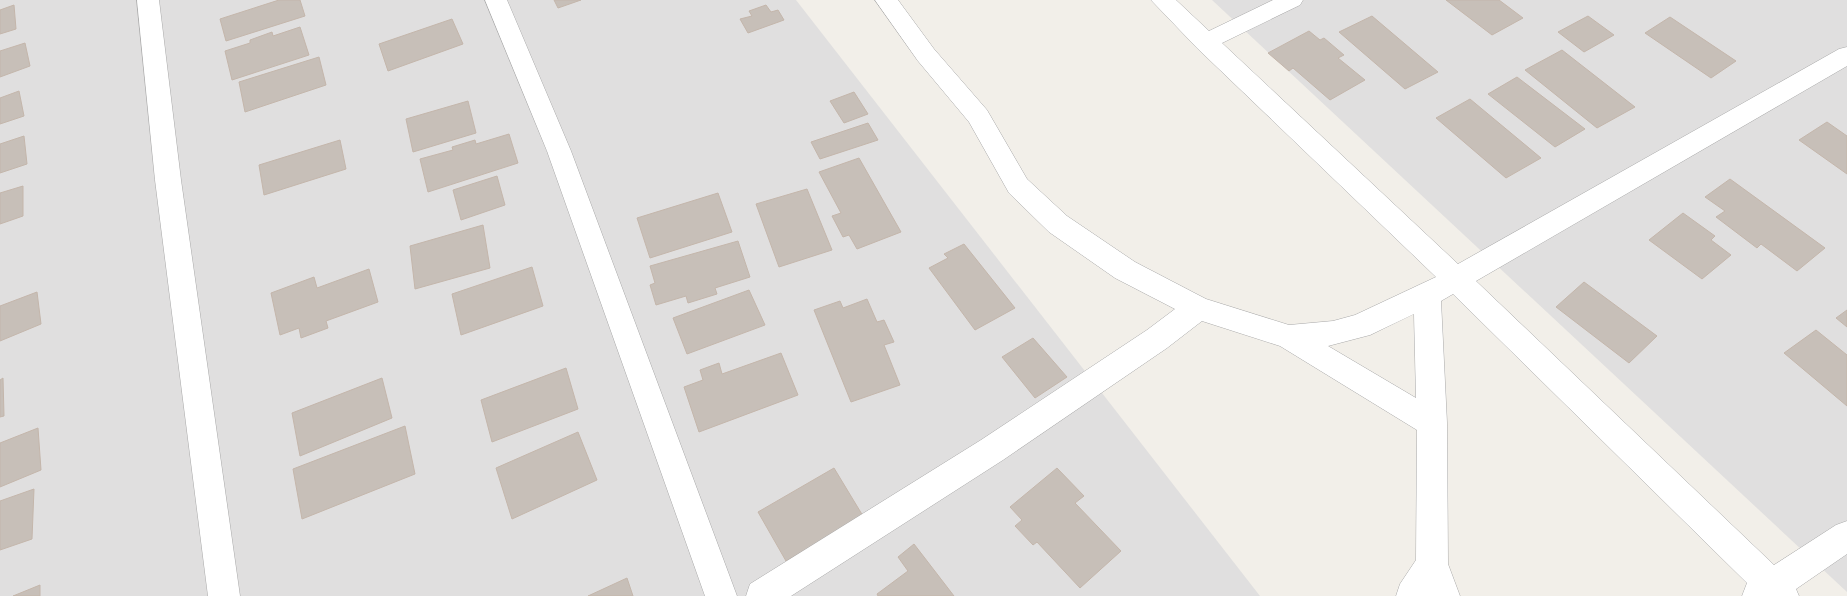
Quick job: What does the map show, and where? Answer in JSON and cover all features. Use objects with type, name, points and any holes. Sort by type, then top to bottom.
[{"type":"street","points":[[148,0],[170,190],[224,596]]},
{"type":"street","points":[[496,0],[559,151],[721,596]]},
{"type":"street","points":[[886,0],[926,55],[978,116],[1018,186],[1058,224],[1125,270],[1198,308],[1289,337],[1432,423]]},
{"type":"street","points":[[1162,0],[1455,278],[1771,592],[1847,536]]},
{"type":"street","points":[[1205,42],[1292,0]]},
{"type":"street","points":[[1289,337],[1333,333],[1360,326],[1427,295],[1847,55]]},
{"type":"street","points":[[1427,295],[1432,423],[1432,564],[1444,596]]},
{"type":"street","points":[[762,596],[992,450],[1157,339],[1198,308]]},
{"type":"street","points":[[1412,596],[1432,564]]},
{"type":"shaded area","points":[[0,0],[796,0],[1260,596],[0,596]]},
{"type":"shaded area","points":[[1212,0],[1847,0],[1847,592]]},
{"type":"building","points":[[279,0],[300,0],[305,16],[226,41],[220,19]]},
{"type":"building","points":[[554,0],[581,0],[558,8]]},
{"type":"building","points":[[1446,0],[1499,0],[1523,18],[1492,35]]},
{"type":"building","points":[[14,5],[16,29],[0,34],[0,10]]},
{"type":"building","points":[[766,5],[771,12],[778,10],[784,20],[748,33],[740,19],[752,16],[749,11]]},
{"type":"building","points":[[1372,16],[1438,72],[1405,89],[1339,32]]},
{"type":"building","points":[[1588,16],[1614,35],[1584,52],[1558,32]]},
{"type":"building","points":[[1670,17],[1736,61],[1711,78],[1645,33]]},
{"type":"building","points":[[452,19],[463,44],[388,71],[379,44]]},
{"type":"building","points":[[300,27],[309,55],[232,80],[225,51],[250,43],[250,40],[272,32],[273,36]]},
{"type":"building","points":[[1309,31],[1320,40],[1324,38],[1344,55],[1338,58],[1365,80],[1330,100],[1293,68],[1289,71],[1268,53]]},
{"type":"building","points":[[25,43],[30,66],[0,77],[0,51]]},
{"type":"building","points":[[1562,50],[1635,107],[1597,128],[1525,70]]},
{"type":"building","points":[[319,57],[326,85],[245,112],[239,82]]},
{"type":"building","points":[[1517,77],[1585,129],[1555,147],[1488,94]]},
{"type":"building","points":[[19,91],[24,116],[0,124],[0,98]]},
{"type":"building","points":[[854,92],[868,114],[844,123],[830,101]]},
{"type":"building","points":[[1470,99],[1541,158],[1506,178],[1436,118]]},
{"type":"building","points":[[468,101],[476,133],[413,152],[406,119]]},
{"type":"building","points":[[1827,122],[1847,136],[1847,174],[1799,140]]},
{"type":"building","points":[[868,123],[878,140],[820,159],[811,142]]},
{"type":"building","points":[[509,134],[518,163],[428,192],[420,159],[453,150],[452,147],[475,140],[476,144]]},
{"type":"building","points":[[24,136],[27,164],[0,173],[0,144]]},
{"type":"building","points":[[340,140],[346,169],[264,195],[259,165]]},
{"type":"building","points":[[859,158],[901,232],[857,249],[849,235],[843,237],[832,216],[841,213],[819,172]]},
{"type":"building","points":[[497,176],[505,205],[461,220],[453,190]]},
{"type":"building","points":[[1730,179],[1825,248],[1797,271],[1761,244],[1757,248],[1716,217],[1725,211],[1705,197]]},
{"type":"building","points":[[23,186],[23,216],[0,224],[0,193]]},
{"type":"building","points":[[807,189],[832,250],[779,267],[756,204]]},
{"type":"building","points":[[718,193],[732,232],[650,258],[637,218]]},
{"type":"building","points":[[1683,213],[1715,236],[1711,240],[1731,255],[1702,279],[1649,240]]},
{"type":"building","points":[[483,225],[490,268],[415,289],[410,246]]},
{"type":"building","points":[[738,241],[750,277],[715,288],[717,294],[688,303],[686,296],[656,305],[650,285],[655,283],[650,266]]},
{"type":"building","points":[[964,244],[1015,308],[975,330],[929,268],[948,258],[944,254]]},
{"type":"building","points":[[532,267],[543,306],[461,335],[452,294]]},
{"type":"building","points":[[369,269],[378,302],[326,321],[328,328],[301,338],[299,328],[280,335],[271,293],[314,277],[317,288]]},
{"type":"building","points":[[1584,282],[1657,336],[1629,363],[1556,307]]},
{"type":"building","points":[[749,290],[765,325],[687,354],[673,318]]},
{"type":"building","points":[[37,292],[41,324],[0,341],[0,306]]},
{"type":"building","points":[[867,299],[877,322],[884,320],[894,342],[884,345],[900,385],[851,402],[814,310],[840,301],[843,308]]},
{"type":"building","points":[[1847,310],[1847,327],[1836,318]]},
{"type":"building","points":[[1816,330],[1847,355],[1847,406],[1784,353]]},
{"type":"building","points":[[1033,338],[1067,377],[1035,398],[1002,357]]},
{"type":"building","points":[[781,353],[798,395],[699,432],[684,387],[703,380],[700,370],[719,363],[722,374]]},
{"type":"building","points":[[566,368],[578,409],[492,442],[481,400]]},
{"type":"building","points":[[3,378],[4,416],[0,417],[0,380]]},
{"type":"building","points":[[382,378],[392,418],[300,456],[292,413]]},
{"type":"building","points":[[405,426],[415,474],[302,519],[293,469]]},
{"type":"building","points":[[38,428],[41,470],[0,487],[0,443]]},
{"type":"building","points":[[578,432],[597,480],[512,519],[496,468]]},
{"type":"building","points":[[834,468],[863,516],[786,561],[758,512]]},
{"type":"building","points":[[1057,468],[1084,496],[1075,503],[1121,551],[1080,588],[1037,542],[1033,545],[1015,526],[1022,520],[1010,507]]},
{"type":"building","points":[[34,489],[32,539],[0,550],[0,501]]},
{"type":"building","points":[[914,544],[954,596],[878,596],[877,594],[908,571],[898,557]]},
{"type":"building","points":[[627,578],[633,596],[588,596]]},
{"type":"building","points":[[40,585],[40,596],[13,596]]}]
